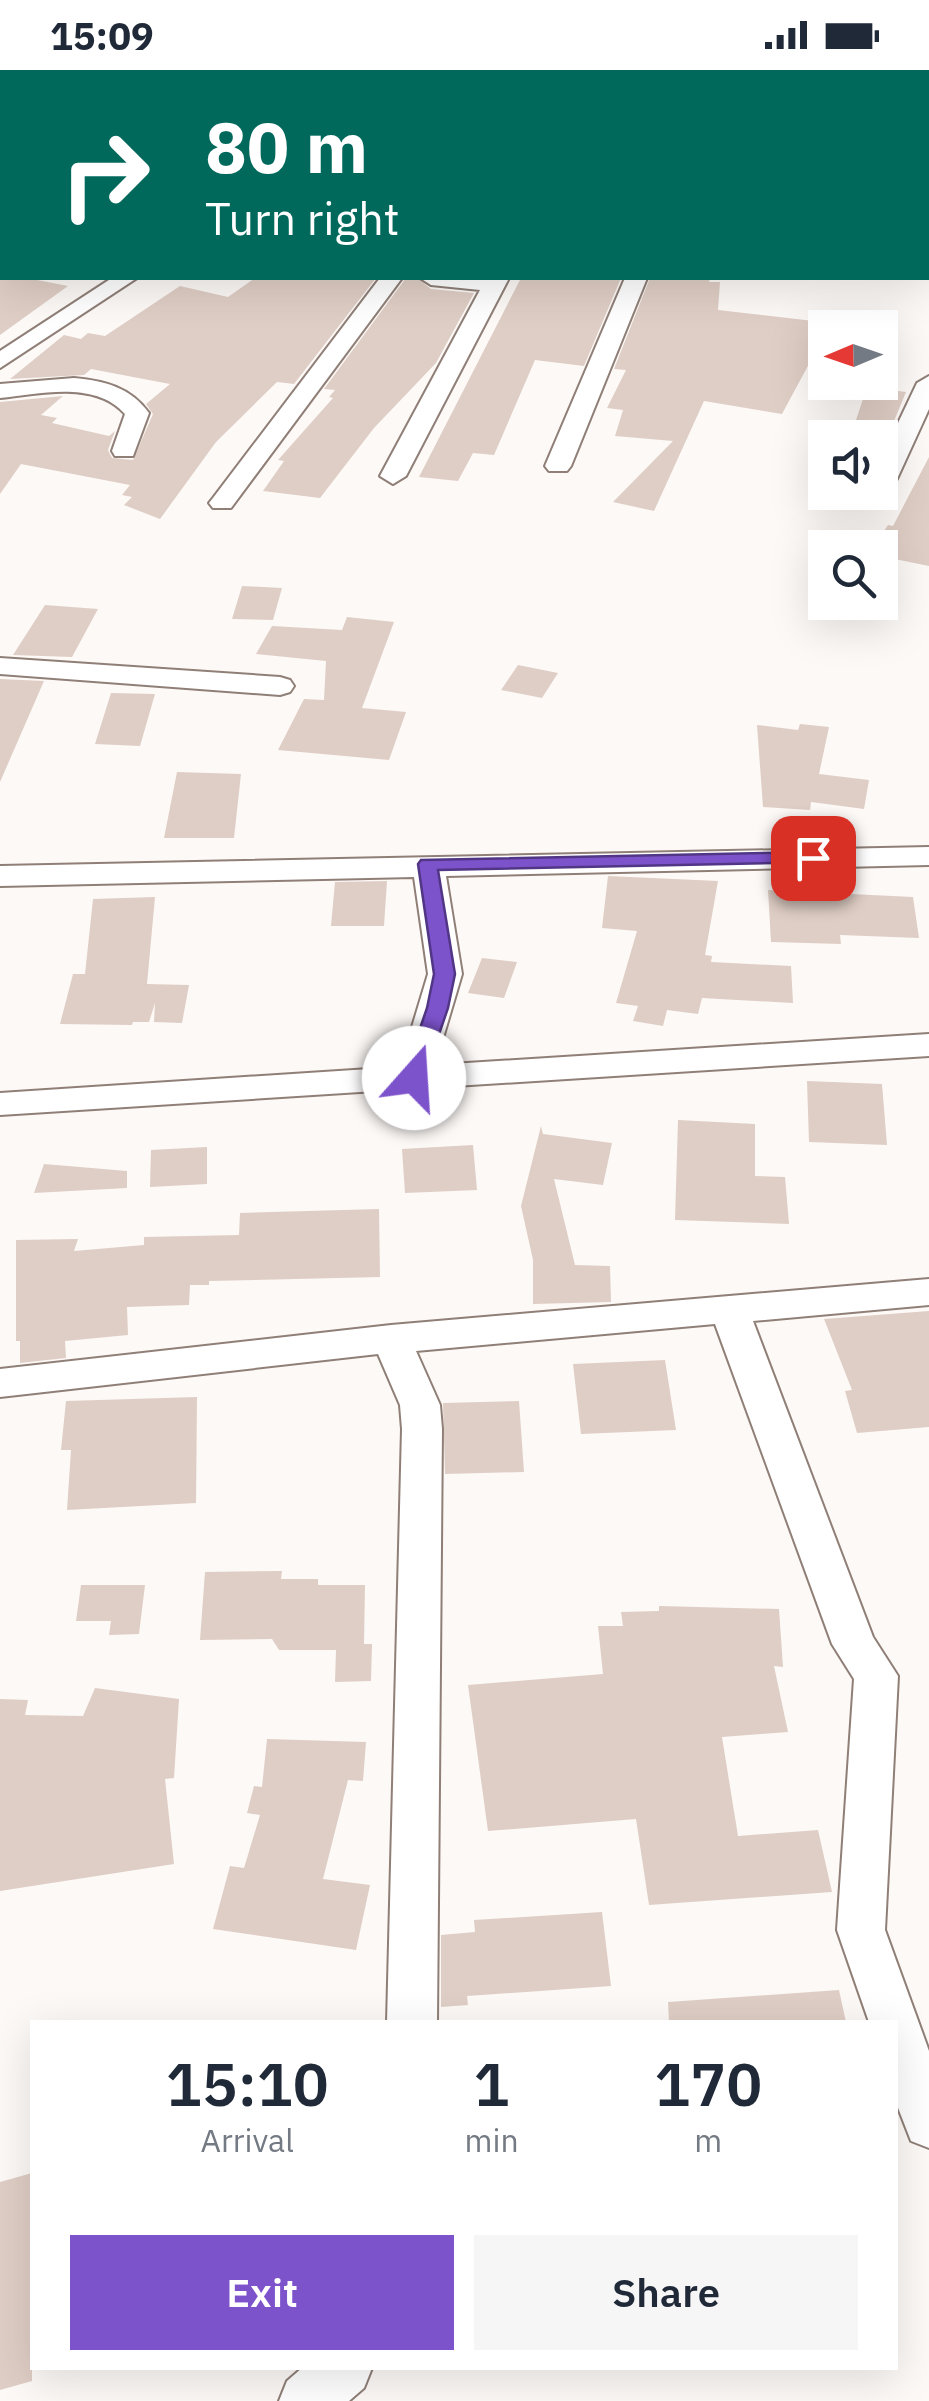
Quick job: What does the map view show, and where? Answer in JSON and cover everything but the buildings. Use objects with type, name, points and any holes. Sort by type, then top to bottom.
[{"type":"street","points":[[0,361],[123,280]]},
{"type":"street","points":[[222,503],[389,280]]},
{"type":"street","points":[[558,466],[635,280]]},
{"type":"street","points":[[393,476],[496,281]]},
{"type":"street","points":[[898,449],[929,383]]},
{"type":"street","points":[[0,391],[62,386],[105,391],[124,398],[137,413],[124,451]]},
{"type":"street","points":[[0,666],[280,686]]},
{"type":"street","points":[[0,876],[929,856]]},
{"type":"street","points":[[414,1078],[438,1008],[444,974],[428,864]]},
{"type":"street","points":[[0,1104],[929,1045]]},
{"type":"street","points":[[0,1382],[391,1339],[929,1292]]},
{"type":"street","points":[[730,1310],[854,1644],[876,1676],[861,1930],[893,2020]]},
{"type":"street","points":[[391,1339],[420,1405],[422,1429],[412,2020]]},
{"type":"street","points":[[898,2035],[929,2124]]},
{"type":"street","points":[[307,2401],[342,2370]]},
{"type":"route","points":[[414,1078],[438,1008],[444,974],[428,864],[813,858]]}]
